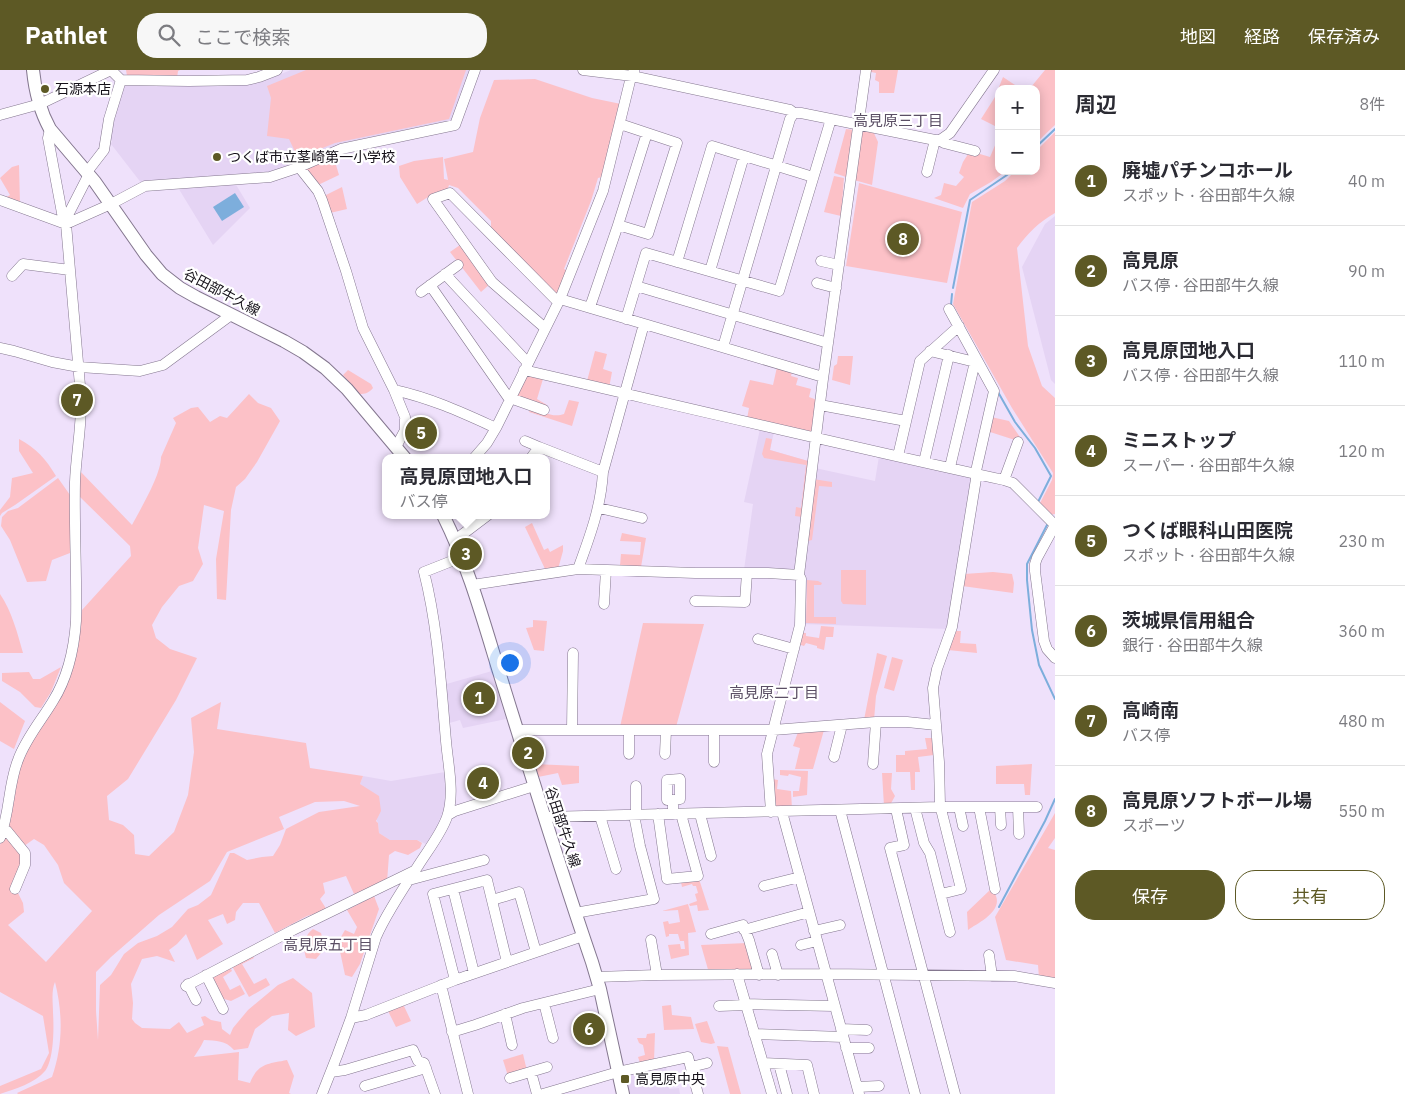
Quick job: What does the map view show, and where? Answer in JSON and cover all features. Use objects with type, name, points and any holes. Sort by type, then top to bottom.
[{"type":"main road","name":"谷田部牛久線","points":[[33,70],[40,104],[50,129],[88,173],[146,255],[162,274],[180,288],[294,347],[325,368],[350,393],[402,454]]},
{"type":"main road","name":"谷田部牛久線","points":[[445,519],[462,557],[472,586],[598,983],[623,1094]]},
{"type":"street","points":[[0,115],[40,104],[111,70],[121,80],[143,81],[238,81],[277,70]]},
{"type":"street","points":[[0,200],[66,224],[145,186],[270,177],[341,149],[455,124],[475,70]]},
{"type":"street","points":[[583,70],[633,73],[790,110],[794,113],[937,140],[975,151]]},
{"type":"street","points":[[866,70],[823,377],[799,575],[800,625],[767,754],[777,812],[800,877],[858,1090],[879,1086]]},
{"type":"street","points":[[927,172],[937,140],[950,133],[994,70]]},
{"type":"street","points":[[479,454],[488,444],[559,301],[602,191],[633,73]]},
{"type":"street","points":[[66,224],[68,215],[88,173],[104,150],[109,119],[121,80]]},
{"type":"street","points":[[723,347],[790,119],[794,113]]},
{"type":"street","points":[[626,319],[646,253],[779,291],[831,119]]},
{"type":"street","points":[[618,225],[648,234],[677,142],[620,124]]},
{"type":"street","points":[[15,889],[25,865],[26,853],[7,831],[2,833],[4,808],[18,760],[30,736],[59,691],[69,664],[76,621],[75,481],[81,406],[79,367],[66,224],[62,213],[48,138],[50,129]]},
{"type":"street","points":[[590,307],[647,133]]},
{"type":"street","points":[[677,262],[712,146],[813,177]]},
{"type":"street","points":[[710,271],[744,156]]},
{"type":"street","points":[[299,167],[318,191],[322,200],[363,328],[406,416],[406,425],[396,447]]},
{"type":"street","points":[[545,328],[492,282],[433,198],[450,193],[559,301],[590,307],[823,377]]},
{"type":"street","points":[[821,261],[839,265]]},
{"type":"street","points":[[12,276],[23,264],[70,270]]},
{"type":"street","points":[[421,292],[458,265]]},
{"type":"street","points":[[445,274],[526,366],[625,394],[816,439],[950,467],[1013,483],[1055,525],[1037,558],[1035,571],[1044,641],[1047,649],[1055,658]]},
{"type":"street","points":[[817,283],[836,288]]},
{"type":"street","points":[[430,286],[510,399],[544,410]]},
{"type":"street","points":[[636,286],[828,343]]},
{"type":"street","points":[[941,894],[961,889],[940,807],[939,762],[933,688],[937,669],[952,626],[976,474],[994,391],[976,361],[950,309]]},
{"type":"street","points":[[0,348],[14,350],[45,361],[79,367],[134,372],[163,365],[231,315]]},
{"type":"street","points":[[578,569],[599,508],[603,472],[644,324]]},
{"type":"street","points":[[898,456],[919,364],[922,358],[959,326]]},
{"type":"street","points":[[930,351],[976,361]]},
{"type":"street","points":[[924,462],[949,355]]},
{"type":"street","points":[[950,467],[976,361]]},
{"type":"street","points":[[394,390],[435,401],[496,428]]},
{"type":"street","points":[[820,405],[906,421]]},
{"type":"street","points":[[525,441],[603,472]]},
{"type":"street","points":[[1004,480],[1018,442]]},
{"type":"street","points":[[534,454],[539,447]]},
{"type":"street","points":[[599,508],[642,518]]},
{"type":"street","points":[[455,540],[483,519]]},
{"type":"street","points":[[322,1094],[351,1018],[372,948],[381,926],[435,840],[448,815],[450,790],[441,684],[433,612],[424,572],[462,557]]},
{"type":"street","points":[[472,586],[578,569],[799,575]]},
{"type":"street","points":[[604,604],[606,570]]},
{"type":"street","points":[[695,601],[745,602],[747,573]]},
{"type":"street","points":[[758,639],[794,649]]},
{"type":"street","points":[[572,730],[573,653]]},
{"type":"street","points":[[517,730],[773,730],[876,722],[908,722],[936,725]]},
{"type":"street","points":[[873,764],[876,722]]},
{"type":"street","points":[[834,756],[842,725]]},
{"type":"street","points":[[629,730],[629,754]]},
{"type":"street","points":[[665,754],[666,730]]},
{"type":"street","points":[[714,730],[714,762]]},
{"type":"street","points":[[448,815],[454,811],[534,786]]},
{"type":"street","points":[[575,913],[654,898],[640,846],[635,815],[636,786]]},
{"type":"street","points":[[658,814],[668,879],[698,876],[673,800]]},
{"type":"street","points":[[544,817],[940,807],[1038,807]]},
{"type":"street","points":[[959,807],[963,826]]},
{"type":"street","points":[[979,807],[995,889]]},
{"type":"street","points":[[1000,807],[1001,825]]},
{"type":"street","points":[[1018,807],[1019,834]]},
{"type":"street","points":[[914,808],[924,843],[930,853],[950,932]]},
{"type":"street","points":[[896,809],[904,845],[890,848],[955,1094]]},
{"type":"street","points":[[840,810],[915,1094]]},
{"type":"street","points":[[700,814],[711,856]]},
{"type":"street","points":[[600,816],[616,869]]},
{"type":"street","points":[[196,1000],[187,985],[293,930],[412,875],[484,860]]},
{"type":"street","points":[[764,886],[800,877]]},
{"type":"street","points":[[455,980],[433,894],[487,880],[507,962]]},
{"type":"street","points":[[453,889],[474,974]]},
{"type":"street","points":[[492,900],[519,892],[536,952]]},
{"type":"street","points":[[744,930],[809,912]]},
{"type":"street","points":[[710,934],[743,925],[759,975]]},
{"type":"street","points":[[801,945],[815,936],[840,925]]},
{"type":"street","points":[[351,1018],[366,1015],[455,980],[583,936]]},
{"type":"street","points":[[651,940],[656,975]]},
{"type":"street","points":[[772,954],[778,975]]},
{"type":"street","points":[[989,955],[992,976]]},
{"type":"street","points":[[736,974],[772,1094]]},
{"type":"street","points":[[206,975],[223,1009]]},
{"type":"street","points":[[452,1032],[544,1003],[598,983],[656,975],[1014,976],[1055,983]]},
{"type":"street","points":[[442,985],[468,1094]]},
{"type":"street","points":[[544,1003],[553,1038]]},
{"type":"street","points":[[719,1006],[834,1006]]},
{"type":"street","points":[[477,1012],[480,1023]]},
{"type":"street","points":[[505,1014],[512,1045]]},
{"type":"street","points":[[843,1038],[866,1030]]},
{"type":"street","points":[[754,1034],[843,1038],[869,1048]]},
{"type":"street","points":[[331,1072],[345,1070],[413,1050],[418,1060],[424,1063],[435,1094]]},
{"type":"street","points":[[543,1094],[578,1089],[618,1072],[688,1057],[698,1094]]},
{"type":"street","points":[[691,1067],[707,1063]]},
{"type":"street","points":[[762,1063],[807,1066],[814,1094]]},
{"type":"street","points":[[779,1064],[787,1094]]},
{"type":"street","points":[[510,1078],[547,1067]]},
{"type":"street","points":[[365,1086],[426,1068]]},
{"type":"street","points":[[531,1072],[537,1094]]},
{"type":"shaded area","points":[[126,70],[180,70],[178,71],[177,78],[127,76]]},
{"type":"shaded area","name":"つくば市立茎崎第一小学校","points":[[291,70],[471,70],[453,122],[268,175],[232,178],[250,208],[213,245],[177,186],[142,184],[111,144],[112,141],[109,137],[124,83],[231,85],[264,81]]},
{"type":"shaded area","points":[[306,70],[466,70],[449,119],[335,143],[298,158],[289,139],[267,136],[271,98],[267,86]]},
{"type":"shaded area","points":[[868,70],[898,70],[894,93],[879,93],[879,82],[875,80],[876,73]]},
{"type":"shaded area","points":[[1045,70],[1055,70],[1055,125],[1040,139],[1040,85],[1033,85]]},
{"type":"shaded area","points":[[1003,77],[1015,85],[1000,85]]},
{"type":"shaded area","points":[[535,79],[592,98],[621,104],[602,177],[598,178],[564,269],[568,271],[557,297],[491,228],[491,221],[458,188],[449,185],[447,191],[436,192],[417,204],[400,177],[399,166],[414,161],[443,157],[444,179],[448,180],[444,159],[473,152],[480,118],[494,80]]},
{"type":"shaded area","points":[[995,97],[995,126],[981,119]]},
{"type":"shaded area","points":[[846,129],[854,130],[846,177],[834,173]]},
{"type":"shaded area","points":[[864,130],[873,131],[878,142],[872,185],[854,180],[861,132]]},
{"type":"shaded area","points":[[1055,132],[1055,213],[1034,228],[1017,248],[1028,346],[1042,386],[1055,398],[1055,514],[1046,512],[1039,505],[1052,480],[1053,473],[1012,408],[953,304],[972,202],[1005,181],[1011,175],[1040,175],[1040,147]]},
{"type":"shaded area","points":[[995,145],[995,175],[1001,175],[970,194],[963,208],[934,198],[941,195],[944,183],[956,186],[964,177],[959,173],[970,151],[990,157]]},
{"type":"shaded area","points":[[333,155],[339,175],[318,185],[304,168]]},
{"type":"shaded area","points":[[19,165],[20,204],[3,199],[10,195],[0,178],[12,167]]},
{"type":"shaded area","points":[[834,176],[844,178],[841,216],[824,212]]},
{"type":"shaded area","points":[[859,183],[962,212],[947,283],[846,266]]},
{"type":"shaded area","points":[[342,187],[347,209],[330,213],[324,196]]},
{"type":"shaded area","points":[[1055,216],[1055,384],[1051,380],[1022,267],[1045,224]]},
{"type":"shaded area","points":[[460,245],[490,284],[481,292],[450,252]]},
{"type":"shaded area","points":[[595,351],[607,354],[603,369],[612,372],[609,388],[587,381]]},
{"type":"shaded area","points":[[838,356],[853,356],[850,385],[832,380]]},
{"type":"shaded area","points":[[777,367],[792,372],[791,376],[798,378],[796,385],[811,389],[809,397],[817,400],[813,436],[747,419],[749,408],[742,406],[750,380],[773,385]]},
{"type":"shaded area","points":[[348,370],[371,384],[373,388],[367,393],[359,394],[343,375]]},
{"type":"shaded area","points":[[527,375],[543,379],[537,399],[547,405],[546,409],[516,397]]},
{"type":"shaded area","points":[[249,394],[258,403],[271,408],[280,421],[257,462],[245,479],[236,487],[231,510],[226,600],[217,599],[216,559],[224,511],[204,505],[198,548],[203,564],[193,581],[179,586],[162,607],[152,625],[156,638],[170,649],[197,658],[176,700],[128,779],[107,796],[109,820],[123,825],[134,835],[135,854],[149,856],[174,832],[188,795],[194,752],[191,718],[221,702],[217,729],[306,743],[310,768],[363,776],[360,784],[379,796],[381,811],[376,821],[379,833],[390,840],[417,840],[422,843],[420,848],[408,855],[395,851],[389,855],[387,882],[354,894],[346,876],[323,883],[325,893],[320,899],[327,910],[307,916],[275,933],[259,903],[243,903],[236,912],[235,920],[227,924],[223,914],[208,920],[223,944],[197,960],[186,934],[169,950],[175,962],[157,956],[142,959],[131,984],[132,1019],[142,1028],[170,1029],[179,1022],[187,1033],[204,1025],[201,1017],[205,1016],[211,1020],[221,1022],[222,1029],[230,1035],[233,1028],[248,1010],[278,985],[293,978],[312,993],[315,1027],[296,1036],[288,1030],[289,1013],[272,1016],[255,1029],[248,1048],[234,1050],[224,1043],[204,1040],[194,1057],[239,1052],[238,1080],[250,1083],[260,1068],[287,1060],[294,1076],[289,1093],[291,1094],[18,1094],[52,1077],[56,1065],[61,1030],[55,982],[53,993],[53,1043],[48,1066],[41,1075],[30,1082],[0,1094],[0,1086],[41,1069],[49,1053],[43,1016],[0,992],[0,845],[5,833],[18,773],[26,750],[52,712],[80,625],[82,610],[131,556],[130,546],[80,497],[79,470],[132,525],[158,473],[161,457],[176,423],[173,418],[191,408],[198,407],[210,422],[220,416],[227,418]],"holes":[[[344,801],[360,806],[319,812],[286,829],[280,845],[273,856],[247,860],[234,853],[230,853],[211,895],[198,905],[188,909],[172,927],[157,936],[138,943],[124,954],[111,975],[100,985],[98,1040],[96,972],[111,957],[159,915],[210,881],[227,852],[284,829],[279,817],[315,802]],[[34,839],[44,845],[58,865],[64,883],[92,911],[46,962],[8,925],[24,912],[23,903],[17,891],[24,846]]]},
{"type":"shaded area","points":[[569,400],[579,402],[572,426],[529,412],[531,408],[552,415],[564,414]]},
{"type":"shaded area","points":[[991,417],[1009,421],[1024,443],[987,431]]},
{"type":"shaded area","points":[[760,429],[774,432],[770,450],[808,461],[796,569],[793,571],[744,570],[753,504],[744,502]]},
{"type":"shaded area","points":[[766,438],[772,439],[770,450],[808,461],[802,517],[795,516],[796,507],[801,508],[806,465],[764,458],[762,454]]},
{"type":"shaded area","points":[[19,439],[40,454],[56,476],[0,516],[0,510],[10,497],[12,478],[33,473],[19,451]]},
{"type":"shaded area","points":[[879,456],[972,475],[949,629],[802,624],[803,568],[815,468],[875,481]]},
{"type":"shaded area","points":[[58,478],[70,495],[70,553],[52,560],[46,581],[27,582],[10,540],[1,526],[2,517],[8,511],[18,508]]},
{"type":"shaded area","points":[[813,479],[832,482],[832,487],[819,486],[812,540],[808,541],[806,539]]},
{"type":"shaded area","points":[[532,523],[544,550],[548,548],[550,552],[563,545],[558,569],[546,571],[525,527]]},
{"type":"shaded area","points":[[622,533],[646,538],[641,567],[620,566],[621,554],[640,555],[641,542],[620,541]]},
{"type":"shaded area","points":[[841,570],[866,570],[866,605],[843,604],[841,601]]},
{"type":"shaded area","points":[[993,572],[1012,574],[1014,583],[1013,593],[962,586],[964,574]]},
{"type":"shaded area","points":[[807,580],[822,583],[821,585],[814,585],[814,617],[836,617],[836,624],[806,623]]},
{"type":"shaded area","points":[[0,594],[11,615],[23,653],[0,653]]},
{"type":"shaded area","points":[[533,620],[547,621],[544,651],[534,650],[526,628],[533,627]]},
{"type":"shaded area","points":[[643,623],[704,624],[676,727],[620,727]]},
{"type":"shaded area","points":[[821,626],[834,627],[833,637],[826,637],[824,650],[806,643],[804,646],[798,644],[801,633],[806,633],[806,636],[819,638]]},
{"type":"shaded area","points":[[955,631],[961,631],[960,643],[976,644],[977,653],[948,650]]},
{"type":"shaded area","points":[[877,653],[887,656],[876,696],[874,720],[864,720]]},
{"type":"shaded area","points":[[892,657],[903,660],[894,691],[884,688]]},
{"type":"shaded area","points":[[61,667],[51,692],[41,708],[35,707],[20,692],[2,681],[2,673],[29,672],[33,679],[40,679]]},
{"type":"shaded area","points":[[492,671],[506,719],[463,728],[460,720],[446,724],[443,685]]},
{"type":"shaded area","points":[[0,702],[25,721],[14,749],[0,741]]},
{"type":"shaded area","points":[[824,730],[813,769],[795,769],[800,748],[793,746],[798,732]]},
{"type":"shaded area","points":[[925,738],[932,738],[934,755],[918,757],[920,772],[915,772],[915,790],[911,790],[910,772],[896,772],[896,755],[905,755],[905,751],[927,749]]},
{"type":"shaded area","points":[[534,764],[579,766],[579,783],[562,785],[558,773],[538,777]]},
{"type":"shaded area","points":[[1032,764],[1030,795],[1025,795],[1024,784],[996,784],[996,766]]},
{"type":"shaded area","points":[[780,770],[808,771],[807,795],[793,797],[793,791],[799,791],[801,777],[789,774],[788,776],[780,775]]},
{"type":"shaded area","points":[[445,772],[448,794],[444,818],[428,845],[417,840],[390,840],[379,833],[378,823],[360,784],[363,776],[391,781]]},
{"type":"shaded area","points":[[882,773],[892,773],[891,789],[895,796],[889,807],[884,806]]},
{"type":"shaded area","points":[[772,779],[778,780],[777,789],[791,791],[792,809],[774,809]]},
{"type":"shaded area","points":[[1055,813],[1055,838],[1048,848],[1055,850],[1055,980],[1039,978],[1038,965],[1006,960],[995,917]]},
{"type":"shaded area","points":[[699,879],[709,910],[698,911],[697,905],[690,906],[689,904],[697,901],[695,894],[698,893],[696,886],[692,884],[682,887],[681,882]]},
{"type":"shaded area","points":[[991,889],[996,896],[996,907],[988,916],[968,930],[967,912]]},
{"type":"shaded area","points":[[374,896],[379,909],[360,964],[352,977],[345,975],[338,942],[345,930],[354,934],[357,927],[347,910]]},
{"type":"shaded area","points":[[688,904],[696,932],[688,933],[689,955],[671,959],[668,945],[680,944],[681,949],[685,949],[684,941],[680,941],[678,934],[669,934],[666,937],[663,922],[668,921],[669,924],[680,922],[678,910],[662,911]]},
{"type":"shaded area","points":[[313,929],[321,933],[325,948],[316,959],[306,958],[304,950],[305,939]]},
{"type":"shaded area","points":[[747,943],[755,972],[709,973],[701,945]]},
{"type":"shaded area","points":[[252,955],[254,958],[242,964],[254,984],[266,978],[270,985],[249,997],[232,966]]},
{"type":"shaded area","points":[[230,967],[232,971],[223,977],[230,990],[240,985],[245,994],[231,1001],[221,998],[210,977]]},
{"type":"shaded area","points":[[403,1004],[411,1021],[396,1027],[388,1011]]},
{"type":"shaded area","points":[[671,1005],[672,1015],[691,1017],[694,1029],[664,1030],[662,1006]]},
{"type":"shaded area","points":[[707,1021],[715,1043],[701,1042],[695,1024]]},
{"type":"shaded area","points":[[655,1033],[654,1061],[640,1063],[638,1057],[645,1055],[643,1045],[639,1043],[637,1038],[646,1038],[647,1034]]},
{"type":"shaded area","points":[[717,1046],[728,1047],[741,1094],[730,1094]]},
{"type":"shaded area","points":[[523,1054],[527,1071],[508,1076],[503,1060]]},
{"type":"shaded area","points":[[666,1066],[669,1089],[679,1088],[680,1094],[628,1094],[625,1073]]},
{"type":"water","points":[[235,193],[244,207],[222,221],[213,207]]},
{"type":"waterway","points":[[1040,143],[1055,129]]},
{"type":"waterway","points":[[953,288],[970,200],[1007,175]]},
{"type":"waterway","points":[[951,305],[952,294]]},
{"type":"waterway","points":[[998,392],[1015,422],[1035,448],[1051,476],[1038,502]]},
{"type":"waterway","points":[[1047,525],[1027,564],[1027,580],[1032,630],[1039,665],[1055,699]]},
{"type":"waterway","points":[[999,907],[1055,799]]},
{"type":"place","name":"石源本店","points":[[45,89]]},
{"type":"place","name":"つくば市立茎崎第一小学校","points":[[217,157]]},
{"type":"place","name":"高見原ソフトボール場","points":[[903,239]]},
{"type":"place","name":"高崎南","points":[[77,400]]},
{"type":"place","name":"つくば眼科山田医院","points":[[421,433]]},
{"type":"place","name":"高見原団地入口","points":[[466,554]]},
{"type":"place","name":"廃墟パチンコホール","points":[[479,698]]},
{"type":"place","name":"高見原","points":[[528,753]]},
{"type":"place","name":"ミニストップ","points":[[483,783]]},
{"type":"place","name":"茨城県信用組合","points":[[589,1029]]},
{"type":"place","name":"高見原中央","points":[[625,1079]]},
{"type":"district","name":"高見原三丁目","points":[[898,120]]},
{"type":"district","name":"高見原二丁目","points":[[774,692]]},
{"type":"district","name":"高見原五丁目","points":[[328,944]]}]
